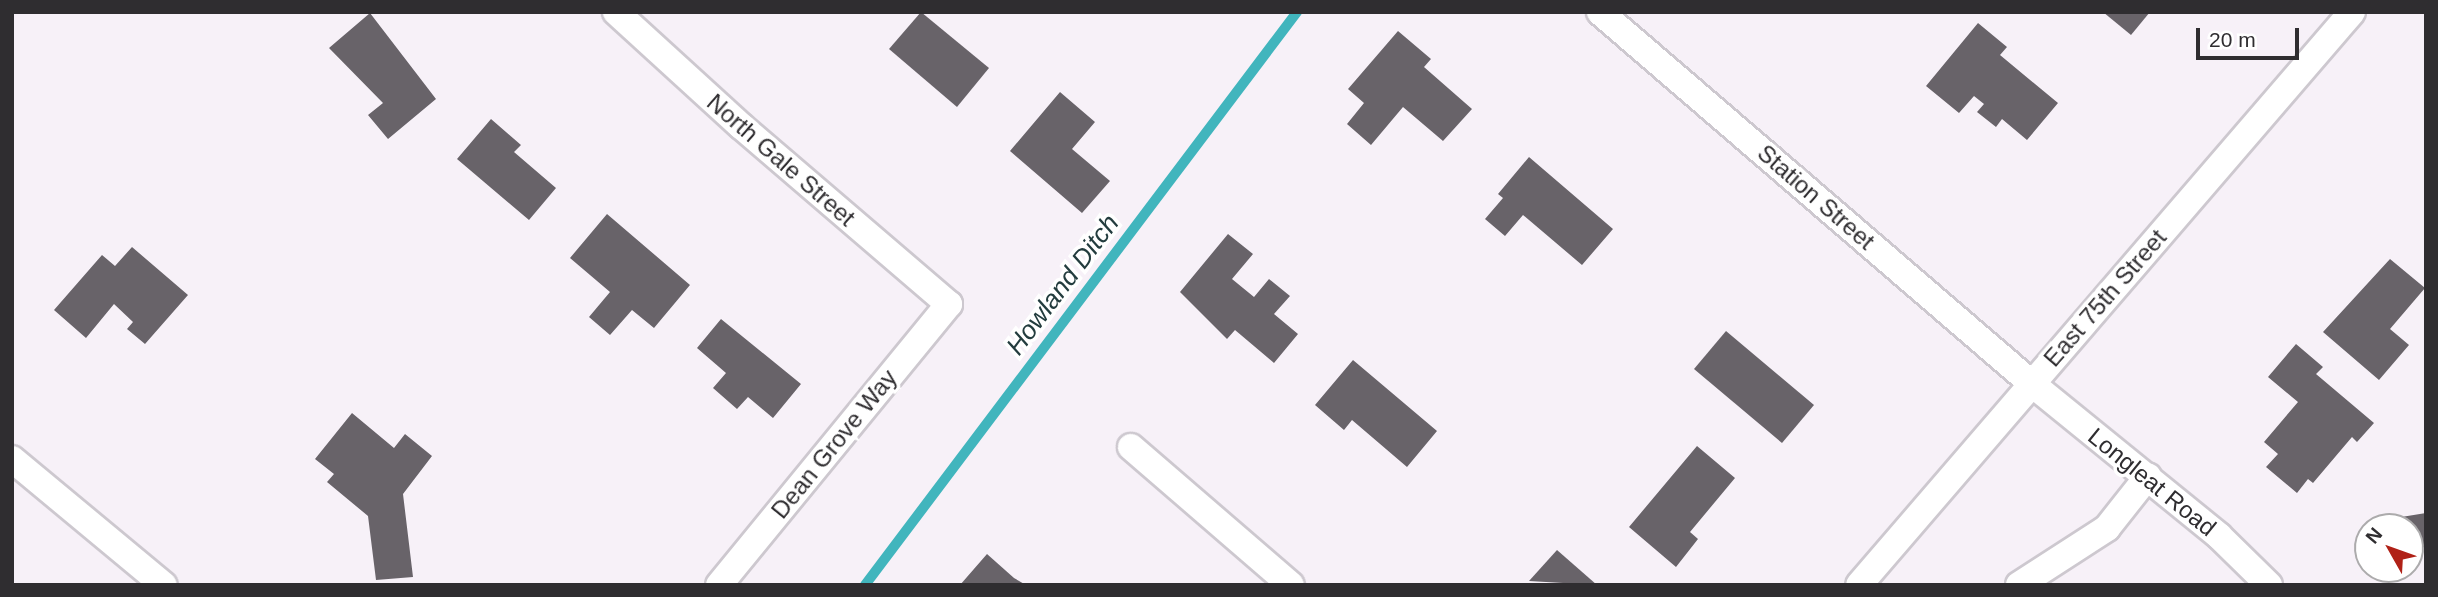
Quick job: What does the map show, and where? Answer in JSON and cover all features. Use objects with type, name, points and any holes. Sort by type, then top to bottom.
[{"type":"street","name":"North Gale Street","points":[[616,12],[949,304]]},
{"type":"street","name":"Station Street","points":[[1600,12],[2031,383]]},
{"type":"street","name":"East 75th Street","points":[[1858,585],[2352,12]]},
{"type":"street","name":"Dean Grove Way","points":[[719,585],[949,304]]},
{"type":"street","name":"Longleat Road","points":[[2031,383],[2148,476],[2269,585]]},
{"type":"street","points":[[1131,447],[1291,585]]},
{"type":"street","points":[[12,459],[164,585]]},
{"type":"street","points":[[2019,585],[2107,528],[2148,476]]},
{"type":"building","points":[[921,12],[989,68],[957,107],[889,49]]},
{"type":"building","points":[[2103,12],[2150,12],[2131,35]]},
{"type":"building","points":[[370,13],[436,99],[388,139],[368,115],[383,103],[329,48]]},
{"type":"building","points":[[1978,23],[2007,47],[2000,55],[2058,103],[2027,140],[2002,119],[1996,127],[1977,112],[1984,104],[1974,96],[1959,113],[1926,86]]},
{"type":"building","points":[[1398,31],[1431,59],[1424,67],[1472,109],[1443,141],[1403,107],[1371,145],[1347,124],[1364,103],[1348,89]]},
{"type":"building","points":[[1060,92],[1095,122],[1072,149],[1110,181],[1082,213],[1010,151]]},
{"type":"building","points":[[491,119],[521,145],[514,152],[556,188],[529,220],[457,159]]},
{"type":"building","points":[[1529,157],[1613,229],[1582,265],[1523,215],[1505,236],[1485,219],[1503,198],[1498,194]]},
{"type":"building","points":[[607,214],[690,285],[654,328],[632,310],[610,335],[589,317],[610,292],[570,258]]},
{"type":"building","points":[[1228,234],[1253,254],[1232,279],[1254,297],[1269,279],[1290,296],[1274,314],[1298,334],[1274,363],[1235,330],[1227,339],[1180,292]]},
{"type":"building","points":[[132,247],[188,295],[145,344],[127,329],[133,322],[114,304],[86,338],[54,310],[102,255],[115,266]]},
{"type":"building","points":[[2390,259],[2425,288],[2390,329],[2409,345],[2379,380],[2323,332]]},
{"type":"building","points":[[721,319],[801,384],[773,418],[748,397],[737,409],[713,388],[726,373],[697,348]]},
{"type":"building","points":[[1726,331],[1814,405],[1782,443],[1694,369]]},
{"type":"building","points":[[2296,344],[2323,367],[2316,374],[2374,423],[2357,442],[2352,437],[2313,483],[2308,479],[2297,493],[2266,467],[2278,454],[2264,442],[2298,402],[2268,377]]},
{"type":"building","points":[[1353,360],[1437,431],[1407,467],[1352,420],[1344,430],[1315,405]]},
{"type":"building","points":[[352,413],[394,448],[405,434],[432,456],[403,494],[413,577],[376,580],[368,516],[327,482],[334,474],[315,459]]},
{"type":"building","points":[[1697,446],[1735,478],[1690,532],[1698,539],[1676,567],[1629,527]]},
{"type":"building","points":[[2424,513],[2426,513],[2424,547]]},
{"type":"building","points":[[1557,550],[1597,585],[1529,581]]},
{"type":"building","points":[[987,554],[1014,578],[1026,585],[960,585]]},
{"type":"waterway","name":"Howland Ditch","points":[[865,585],[1297,12]]}]
